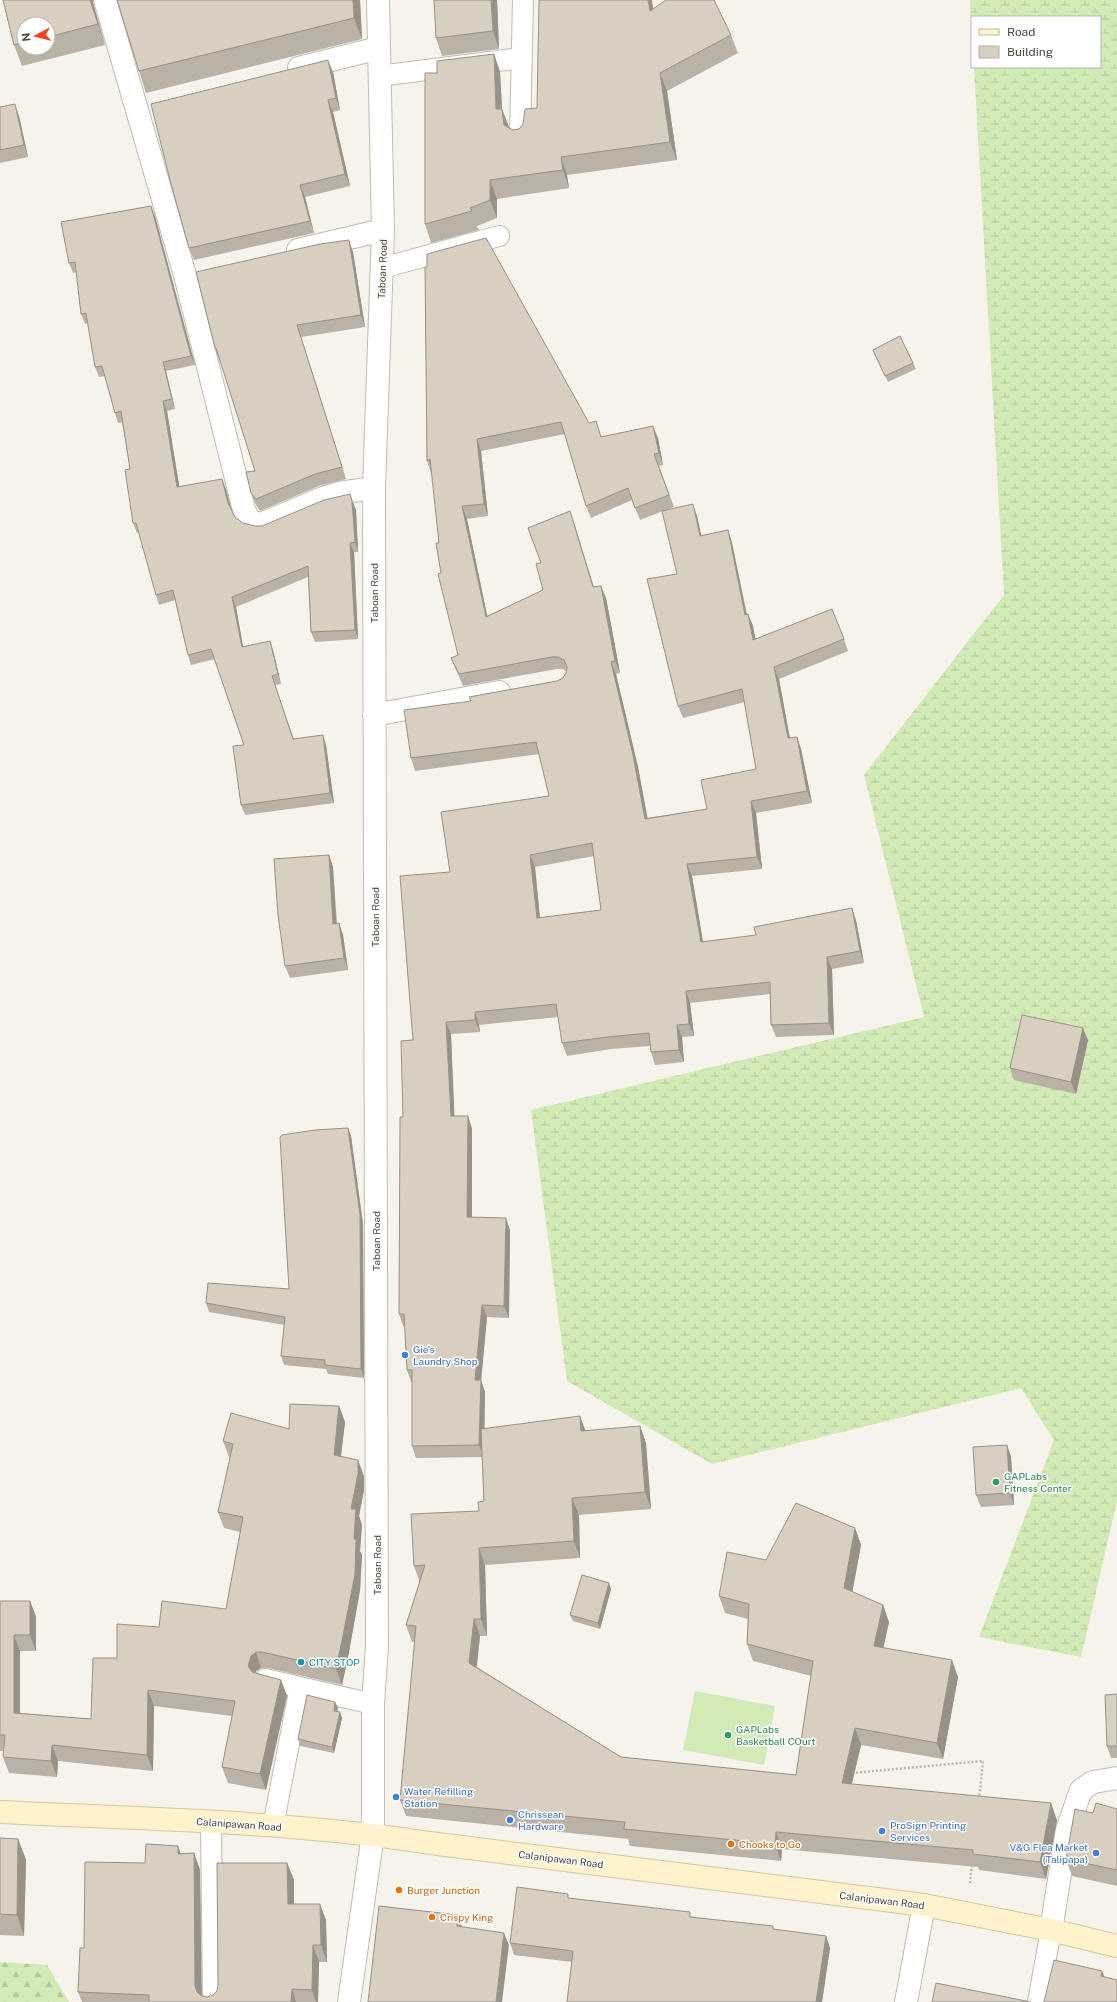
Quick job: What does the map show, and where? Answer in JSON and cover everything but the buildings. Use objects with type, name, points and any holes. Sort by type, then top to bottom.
[{"type":"street","points":[[105,0],[186,275],[244,510],[250,521],[261,524],[323,498],[339,493],[374,488]]},
{"type":"street","name":"Taboan Road","points":[[349,2002],[373,1834],[373,1704],[377,1646],[374,488],[383,230],[378,0]]},
{"type":"street","points":[[280,72],[379,48]]},
{"type":"street","points":[[136,108],[159,102]]},
{"type":"street","points":[[277,254],[383,230]]},
{"type":"street","points":[[186,275],[208,270]]},
{"type":"street","points":[[374,715],[520,688]]},
{"type":"street","points":[[1051,1930],[1066,1830],[1081,1790],[1093,1782],[1117,1778]]},
{"type":"street","name":"Calanipawan Road","points":[[0,1812],[211,1822],[373,1834],[430,1843],[924,1905],[1051,1930],[1117,1946]]},
{"type":"street","points":[[906,2002],[924,1905]]},
{"type":"lane","points":[[520,137],[522,0]]},
{"type":"lane","points":[[379,76],[521,58]]},
{"type":"lane","points":[[382,268],[499,236]]},
{"type":"lane","points":[[265,1679],[373,1704]]},
{"type":"lane","points":[[273,1826],[300,1687]]},
{"type":"lane","points":[[211,1822],[213,2002]]},
{"type":"lane","points":[[1038,2002],[1051,1930]]},
{"type":"path","points":[[844,1774],[983,1761],[978,1806]]},
{"type":"path","points":[[966,1913],[972,1860]]},
{"type":"green space","points":[[970,0],[1117,0],[1117,1501],[1081,1657],[979,1637],[1054,1440],[1021,1388],[712,1464],[567,1381],[531,1110],[924,1017],[864,775],[1004,595],[974,68],[1101,68],[1101,16],[971,16],[971,19]]},
{"type":"green space","name":"GAPLabs Basketball COurt","points":[[695,1691],[775,1706],[764,1765],[683,1750]]},
{"type":"green space","points":[[0,1962],[47,1965],[69,2002],[0,2002]]},
{"type":"place","name":"Gie's Laundry Shop","points":[[405,1355]]},
{"type":"place","name":"GAPLabs Fitness Center","points":[[996,1482]]},
{"type":"place","name":"CITY STOP","points":[[301,1662]]},
{"type":"place","name":"GAPLabs Basketball COurt","points":[[728,1735]]},
{"type":"place","name":"Water Refilling Station","points":[[396,1797]]},
{"type":"place","name":"Chrissean Hardware","points":[[510,1820]]},
{"type":"place","name":"ProSign Printing Services","points":[[882,1831]]},
{"type":"place","name":"Chooks to Go","points":[[731,1844]]},
{"type":"place","name":"V&G Flea Market (Talipapa)","points":[[1096,1853]]},
{"type":"place","name":"Burger Junction","points":[[399,1890]]},
{"type":"place","name":"Crispy King","points":[[432,1917]]}]
